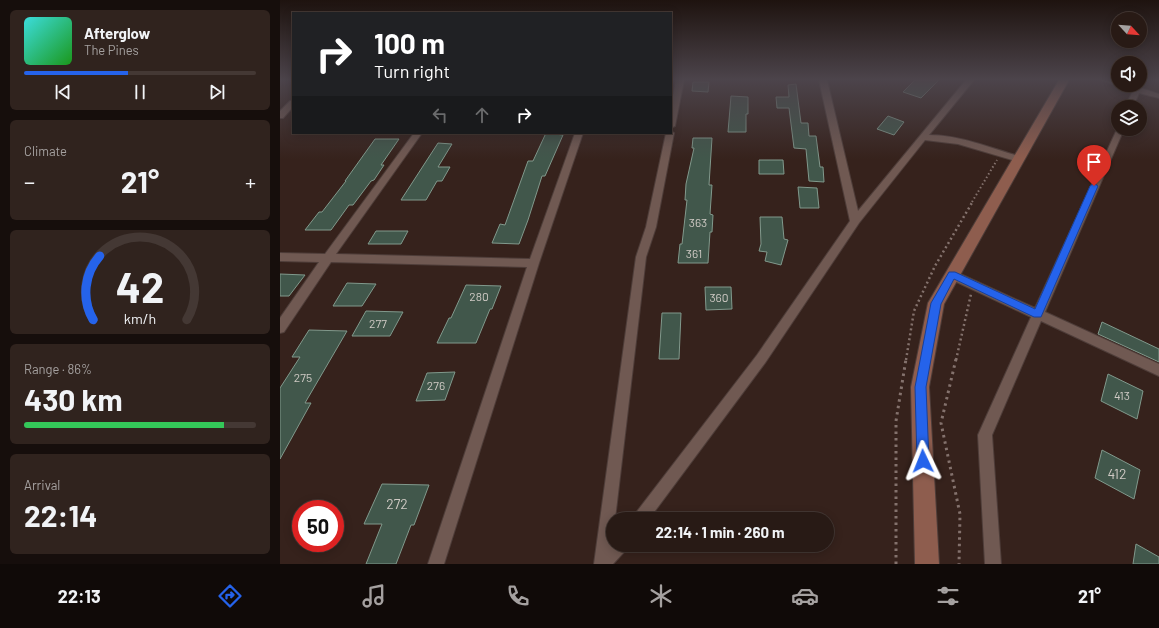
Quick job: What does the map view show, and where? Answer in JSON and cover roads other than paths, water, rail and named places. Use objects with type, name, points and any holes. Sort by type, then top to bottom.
[{"type":"main road","points":[[927,564],[920,387],[936,303],[1049,106]]},
{"type":"street","points":[[280,116],[290,106]]},
{"type":"street","points":[[672,121],[675,106]]},
{"type":"street","points":[[829,106],[855,221]]},
{"type":"street","points":[[645,512],[761,359],[855,221],[949,106]]},
{"type":"street","points":[[280,328],[327,259],[417,134]]},
{"type":"street","points":[[436,564],[534,263],[579,134]]},
{"type":"street","points":[[602,564],[641,257],[651,227],[670,134]]},
{"type":"street","points":[[993,564],[985,435],[1117,136]]},
{"type":"street","points":[[923,138],[931,137],[948,140],[1019,159]]},
{"type":"street","points":[[280,257],[534,263]]},
{"type":"street","points":[[952,275],[1159,370]]},
{"type":"street","points":[[602,564],[613,552]]}]
